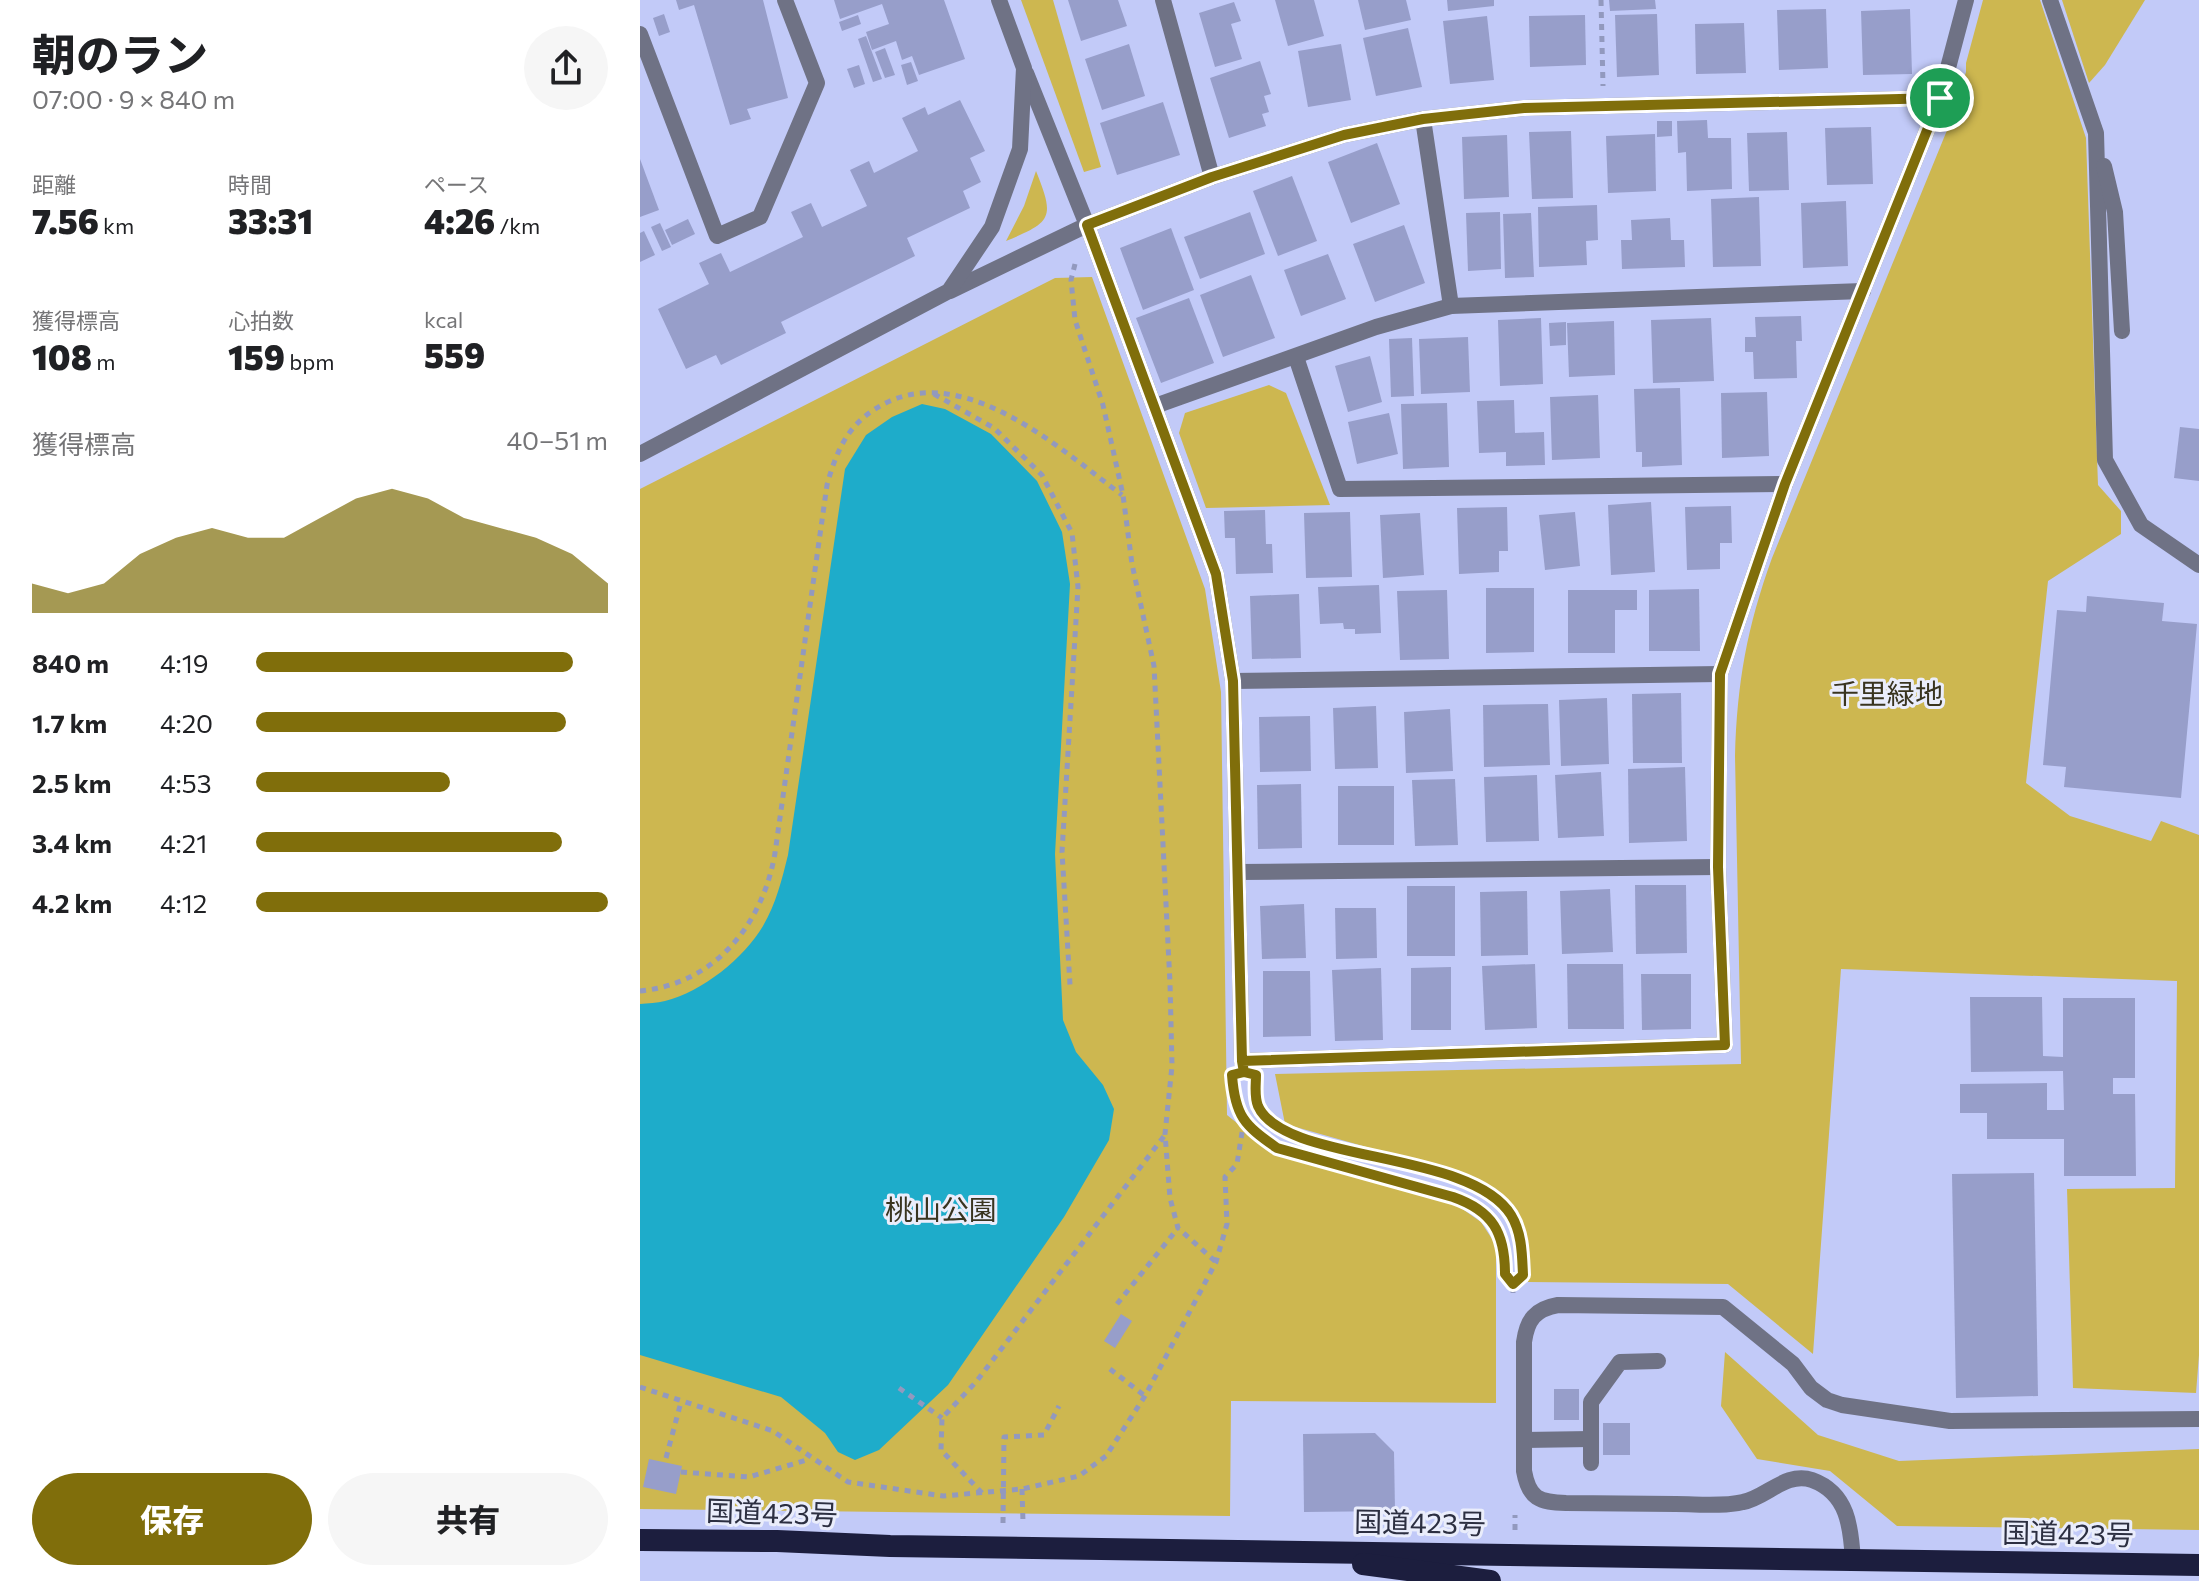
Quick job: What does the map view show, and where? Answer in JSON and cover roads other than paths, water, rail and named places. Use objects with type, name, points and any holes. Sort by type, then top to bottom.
[{"type":"highway","name":"国道423号","points":[[640,1540],[2199,1565]]},
{"type":"highway","points":[[1255,1550],[1490,1581]]},
{"type":"street","points":[[640,34],[717,236],[760,217],[817,83],[785,0]]},
{"type":"street","points":[[999,0],[1087,225],[1216,574],[1233,681],[1243,1066],[1725,1045],[1718,867],[1720,674],[1785,484],[1940,98],[1966,0]]},
{"type":"street","points":[[1163,0],[1212,177]]},
{"type":"street","points":[[2050,0],[2096,133],[2115,212],[2122,331]]},
{"type":"street","points":[[949,291],[992,227],[1020,149],[1024,68]]},
{"type":"street","points":[[640,454],[949,291],[1087,225],[1212,177],[1344,135],[1423,119],[1524,108],[1940,98]]},
{"type":"street","points":[[1423,119],[1451,306]]},
{"type":"street","points":[[2096,133],[2105,460],[2141,525],[2199,565]]},
{"type":"street","points":[[1155,406],[1376,327],[1451,306],[1863,291]]},
{"type":"street","points":[[1296,357],[1340,489],[1785,484]]},
{"type":"street","points":[[1233,681],[1720,674]]},
{"type":"street","points":[[1238,872],[1718,867]]},
{"type":"street","points":[[1853,1561],[1850,1519],[1843,1505],[1830,1491],[1810,1479],[1787,1481],[1747,1502],[1736,1503],[1553,1502],[1534,1496],[1529,1491],[1524,1471],[1526,1325],[1541,1309],[1558,1305],[1723,1307],[1793,1364],[1811,1388],[1827,1400],[1842,1405],[1950,1421],[2199,1419]]},
{"type":"street","points":[[1591,1463],[1591,1402],[1620,1362],[1658,1361]]},
{"type":"street","points":[[1524,1440],[1591,1439]]},
{"type":"water","points":[[922,404],[945,409],[991,434],[1037,481],[1062,532],[1070,584],[1055,854],[1063,1020],[1076,1052],[1103,1085],[1114,1109],[1109,1140],[1064,1217],[948,1385],[879,1450],[855,1460],[838,1452],[825,1433],[781,1397],[640,1355],[640,1004],[679,997],[707,982],[745,950],[768,918],[788,855],[845,469],[866,435],[892,417]]},
{"type":"park label","name":"千里緑地","points":[[1887,694]]},
{"type":"park label","name":"桃山公園","points":[[941,1210]]}]
